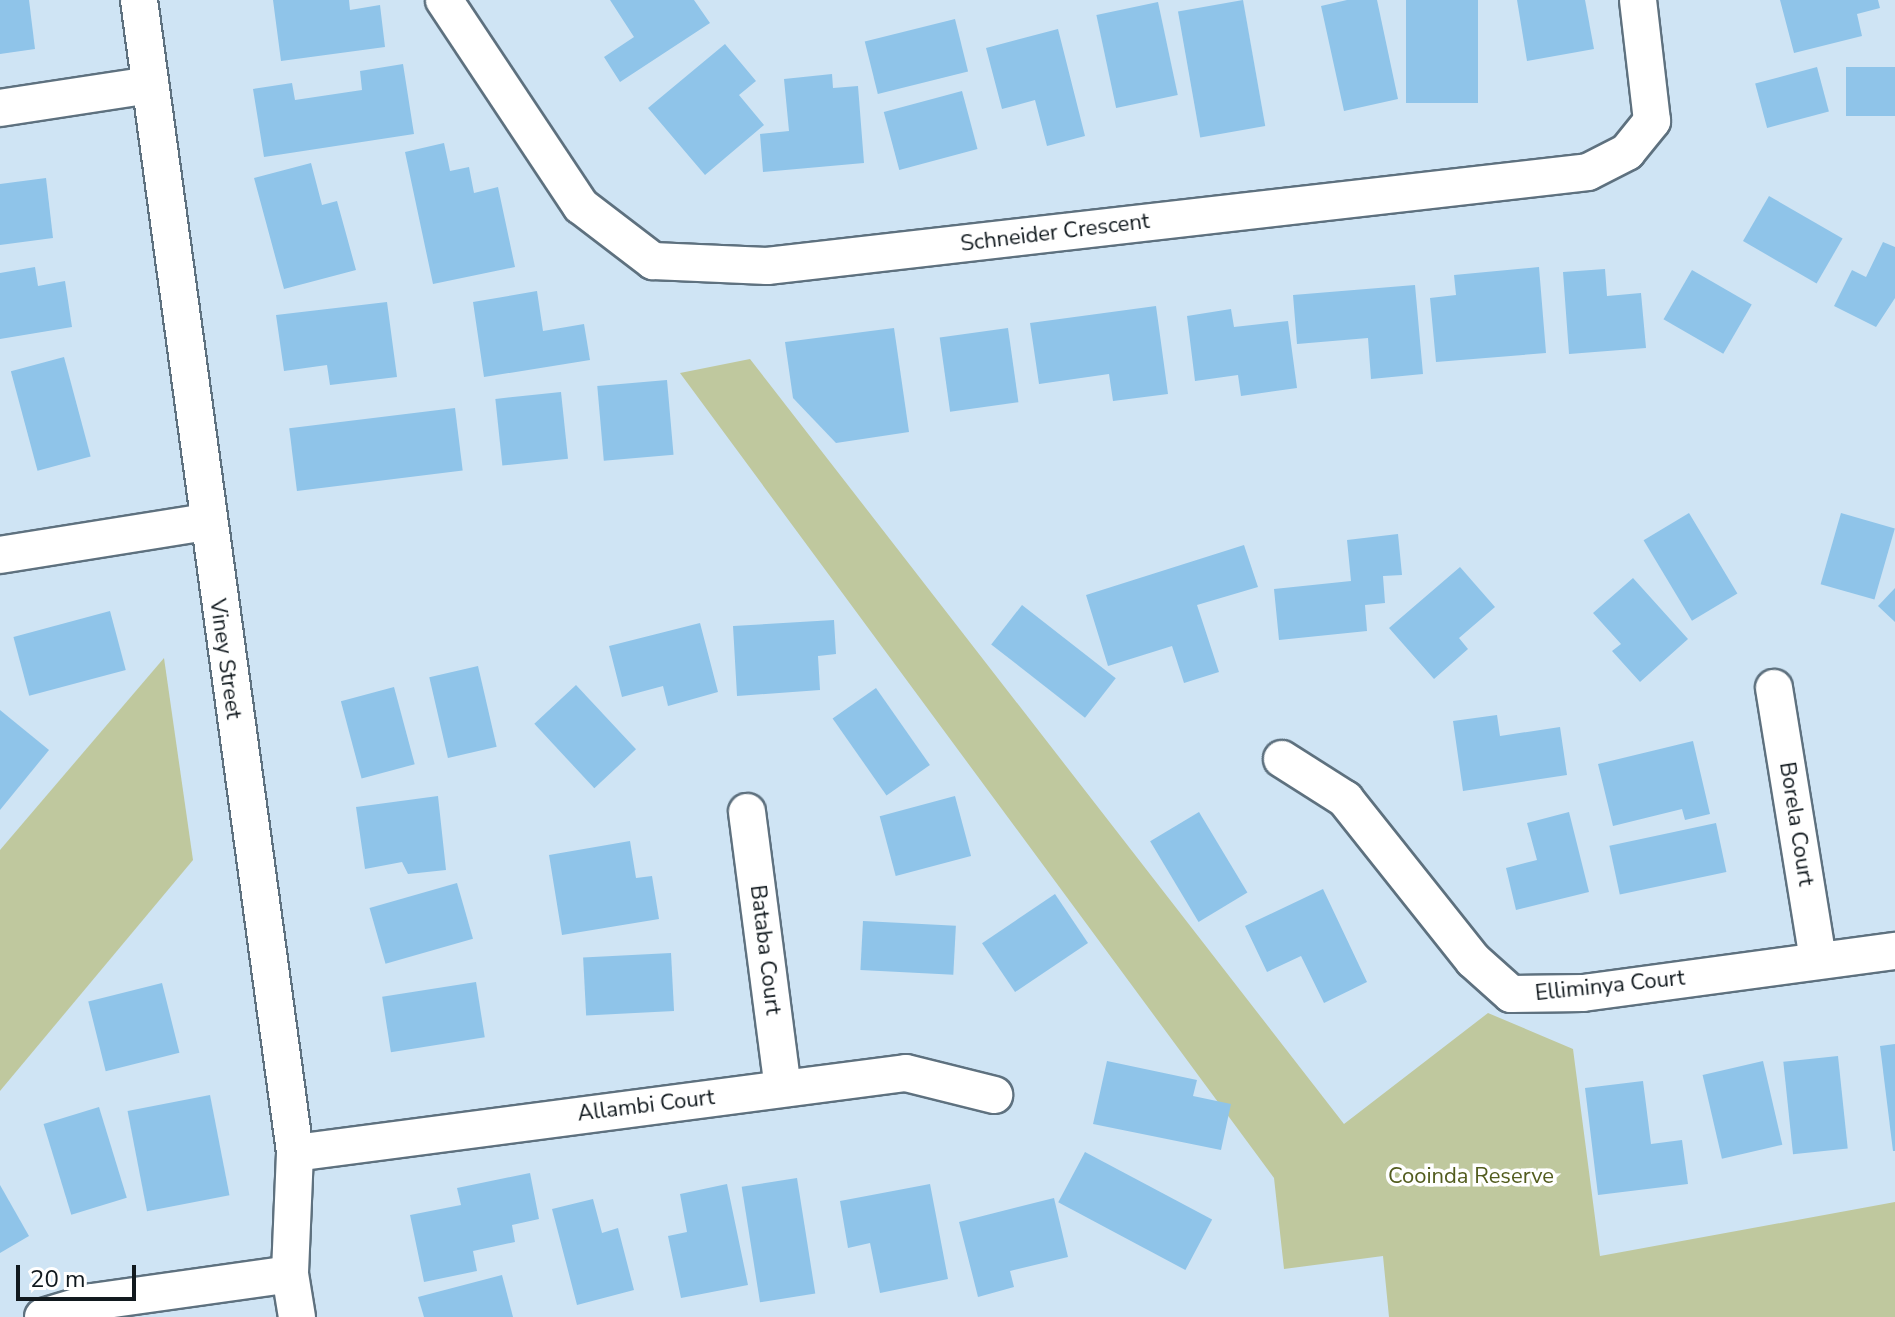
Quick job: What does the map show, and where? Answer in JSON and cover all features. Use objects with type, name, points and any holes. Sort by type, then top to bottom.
[{"type":"street","name":"Viney Street","points":[[139,0],[205,522],[295,1153],[290,1274],[297,1317]]},
{"type":"street","name":"Schneider Crescent","points":[[444,0],[581,206],[653,261],[767,266],[1588,172],[1627,152],[1652,121],[1638,0]]},
{"type":"street","points":[[0,108],[150,85]]},
{"type":"street","points":[[0,555],[205,522]]},
{"type":"street","name":"Borela Court","points":[[1774,688],[1818,960]]},
{"type":"street","name":"Elliminya Court","points":[[1282,759],[1345,799],[1473,960],[1511,994],[1583,993],[1895,951]]},
{"type":"street","name":"Bataba Court","points":[[747,812],[783,1088]]},
{"type":"street","name":"Allambi Court","points":[[295,1153],[906,1073],[994,1095]]},
{"type":"street","points":[[43,1317],[92,1302],[290,1274]]},
{"type":"green space","name":"Cooinda Reserve","points":[[750,359],[1344,1124],[1488,1013],[1573,1049],[1600,1256],[1895,1202],[1895,1317],[1389,1317],[1383,1256],[1284,1269],[1274,1178],[680,373]]},
{"type":"green space","points":[[164,658],[193,860],[0,1091],[0,850]]},
{"type":"building","points":[[0,0],[29,0],[35,49],[0,54]]},
{"type":"building","points":[[273,0],[349,0],[350,10],[380,5],[385,47],[281,61]]},
{"type":"building","points":[[610,0],[694,0],[710,23],[620,82],[604,57],[634,37]]},
{"type":"building","points":[[1243,0],[1265,126],[1200,138],[1178,11]]},
{"type":"building","points":[[1347,0],[1377,0],[1398,99],[1344,111],[1321,6]]},
{"type":"building","points":[[1406,0],[1478,0],[1478,103],[1406,103]]},
{"type":"building","points":[[1517,0],[1585,0],[1594,49],[1527,61]]},
{"type":"building","points":[[1780,0],[1878,0],[1880,8],[1857,14],[1862,36],[1794,53]]},
{"type":"building","points":[[1158,2],[1178,95],[1116,108],[1096,15]]},
{"type":"building","points":[[955,19],[968,71],[878,94],[865,41]]},
{"type":"building","points":[[1058,29],[1085,136],[1047,146],[1035,100],[1002,109],[986,48]]},
{"type":"building","points":[[725,44],[756,81],[739,95],[764,125],[705,175],[648,108]]},
{"type":"building","points":[[403,64],[414,134],[264,157],[253,89],[292,83],[295,100],[362,90],[360,71]]},
{"type":"building","points":[[1817,67],[1829,111],[1767,128],[1755,84]]},
{"type":"building","points":[[1846,67],[1895,67],[1895,116],[1846,116]]},
{"type":"building","points":[[832,74],[833,88],[858,86],[864,163],[763,172],[760,134],[789,131],[784,79]]},
{"type":"building","points":[[962,91],[978,149],[899,170],[884,112]]},
{"type":"building","points":[[444,143],[450,171],[469,167],[474,193],[498,187],[515,267],[433,284],[405,152]]},
{"type":"building","points":[[311,163],[322,205],[337,201],[356,270],[284,289],[254,178]]},
{"type":"building","points":[[46,178],[53,238],[0,245],[0,184]]},
{"type":"building","points":[[1769,196],[1843,238],[1817,284],[1743,241]]},
{"type":"building","points":[[1883,242],[1895,247],[1895,298],[1876,327],[1834,306],[1852,270],[1866,277]]},
{"type":"building","points":[[35,267],[38,286],[65,281],[72,327],[0,339],[0,273]]},
{"type":"building","points":[[1539,267],[1546,353],[1436,362],[1430,298],[1456,295],[1454,275]]},
{"type":"building","points":[[1605,269],[1607,296],[1641,293],[1646,348],[1569,354],[1563,272]]},
{"type":"building","points":[[1692,270],[1752,304],[1723,354],[1664,319]]},
{"type":"building","points":[[1415,285],[1423,374],[1371,379],[1368,338],[1297,344],[1293,295]]},
{"type":"building","points":[[537,291],[543,331],[584,324],[590,360],[484,377],[473,302]]},
{"type":"building","points":[[387,302],[397,377],[330,385],[327,365],[284,371],[276,315]]},
{"type":"building","points":[[1156,306],[1168,394],[1113,401],[1109,374],[1039,384],[1030,323]]},
{"type":"building","points":[[1231,309],[1234,327],[1288,321],[1297,388],[1241,396],[1238,375],[1195,381],[1187,316]]},
{"type":"building","points":[[894,328],[909,432],[836,443],[793,398],[785,342]]},
{"type":"building","points":[[1008,328],[1018,402],[950,412],[940,338]]},
{"type":"building","points":[[64,357],[91,456],[38,471],[11,371]]},
{"type":"building","points":[[667,380],[674,455],[604,461],[597,386]]},
{"type":"building","points":[[561,392],[568,459],[502,466],[495,399]]},
{"type":"building","points":[[455,408],[463,471],[297,491],[289,428]]},
{"type":"building","points":[[1689,513],[1737,594],[1692,621],[1644,540]]},
{"type":"building","points":[[1841,513],[1895,528],[1874,600],[1821,584]]},
{"type":"building","points":[[1398,534],[1402,575],[1383,576],[1385,603],[1365,605],[1367,631],[1279,640],[1274,589],[1351,581],[1347,540]]},
{"type":"building","points":[[1244,545],[1258,587],[1197,605],[1219,672],[1184,683],[1172,646],[1108,666],[1086,595]]},
{"type":"building","points":[[1460,567],[1495,607],[1459,638],[1468,649],[1434,679],[1389,628]]},
{"type":"building","points":[[1633,578],[1688,639],[1640,682],[1612,651],[1621,644],[1593,613]]},
{"type":"building","points":[[1895,588],[1895,622],[1878,606]]},
{"type":"building","points":[[1022,605],[1116,678],[1085,718],[991,644]]},
{"type":"building","points":[[110,611],[126,670],[29,696],[13,637]]},
{"type":"building","points":[[834,620],[836,654],[818,656],[820,690],[737,696],[733,626]]},
{"type":"building","points":[[700,623],[718,692],[668,706],[663,686],[622,697],[609,646]]},
{"type":"building","points":[[478,666],[497,747],[448,758],[429,677]]},
{"type":"building","points":[[576,685],[636,749],[594,788],[534,724]]},
{"type":"building","points":[[394,687],[415,764],[362,779],[341,701]]},
{"type":"building","points":[[876,688],[930,765],[887,795],[833,718]]},
{"type":"building","points":[[0,710],[49,750],[0,810]]},
{"type":"building","points":[[1497,715],[1500,736],[1560,727],[1567,775],[1463,791],[1453,721]]},
{"type":"building","points":[[1693,741],[1710,814],[1685,820],[1682,809],[1613,826],[1598,764]]},
{"type":"building","points":[[438,796],[446,870],[408,874],[402,862],[365,869],[356,807]]},
{"type":"building","points":[[955,796],[971,856],[896,876],[880,816]]},
{"type":"building","points":[[1199,812],[1247,893],[1199,922],[1150,841]]},
{"type":"building","points":[[1569,812],[1589,892],[1516,910],[1506,868],[1537,860],[1527,823]]},
{"type":"building","points":[[1716,823],[1726,872],[1620,895],[1609,846]]},
{"type":"building","points":[[630,841],[636,878],[652,876],[659,919],[562,935],[549,855]]},
{"type":"building","points":[[457,883],[473,939],[386,964],[370,908]]},
{"type":"building","points":[[1323,889],[1367,982],[1324,1003],[1301,956],[1267,972],[1245,926]]},
{"type":"building","points":[[1055,894],[1088,943],[1015,992],[982,943]]},
{"type":"building","points":[[863,921],[956,926],[953,975],[860,970]]},
{"type":"building","points":[[671,953],[674,1011],[586,1016],[583,958]]},
{"type":"building","points":[[476,982],[485,1037],[391,1052],[382,997]]},
{"type":"building","points":[[162,983],[179,1053],[106,1071],[88,1001]]},
{"type":"building","points":[[1895,1044],[1895,1151],[1893,1151],[1880,1046]]},
{"type":"building","points":[[1838,1056],[1848,1148],[1793,1154],[1783,1062]]},
{"type":"building","points":[[1107,1061],[1197,1080],[1193,1096],[1231,1104],[1221,1150],[1093,1124]]},
{"type":"building","points":[[1763,1061],[1782,1145],[1722,1159],[1703,1075]]},
{"type":"building","points":[[1643,1081],[1651,1144],[1682,1140],[1688,1184],[1598,1195],[1585,1088]]},
{"type":"building","points":[[210,1095],[229,1195],[147,1211],[128,1111]]},
{"type":"building","points":[[99,1107],[127,1198],[71,1215],[44,1124]]},
{"type":"building","points":[[1085,1152],[1212,1220],[1185,1270],[1058,1202]]},
{"type":"building","points":[[530,1173],[539,1219],[512,1225],[515,1242],[473,1251],[477,1271],[424,1282],[410,1215],[461,1205],[457,1188]]},
{"type":"building","points":[[797,1178],[815,1294],[760,1302],[742,1187]]},
{"type":"building","points":[[727,1184],[748,1285],[681,1298],[668,1236],[687,1232],[680,1194]]},
{"type":"building","points":[[930,1184],[948,1279],[880,1293],[870,1243],[848,1248],[840,1201]]},
{"type":"building","points":[[0,1185],[29,1236],[0,1253]]},
{"type":"building","points":[[1054,1198],[1068,1257],[1010,1271],[1014,1287],[978,1297],[959,1222]]},
{"type":"building","points":[[593,1199],[602,1233],[618,1228],[634,1290],[577,1305],[552,1209]]},
{"type":"building","points":[[502,1275],[513,1317],[424,1317],[418,1297]]}]
